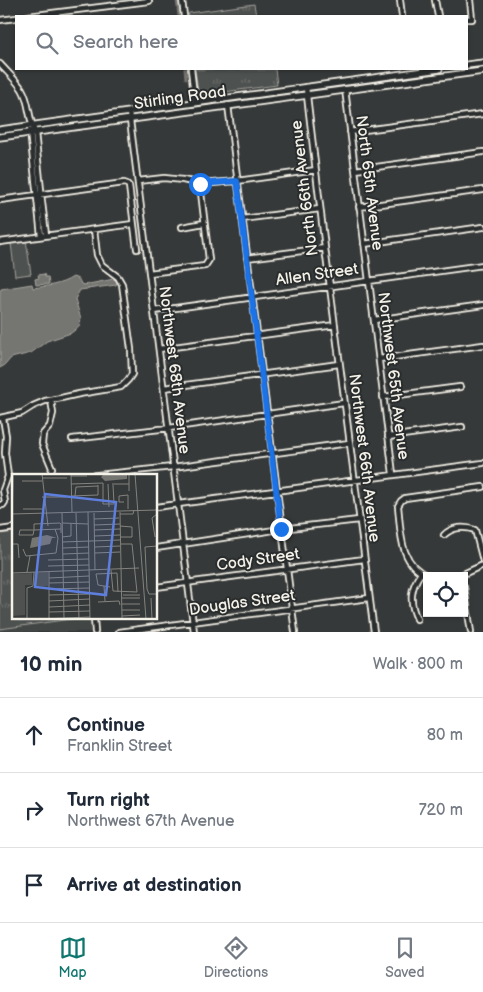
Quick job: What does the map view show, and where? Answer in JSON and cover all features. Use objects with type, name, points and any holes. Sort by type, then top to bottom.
[{"type":"main road","points":[[468,65],[483,63]]},
{"type":"main road","name":"Stirling Road","points":[[0,137],[195,103],[432,70]]},
{"type":"main road","name":"Stirling Road","points":[[0,130],[32,125],[224,106],[345,89],[445,72],[483,71]]},
{"type":"main road","points":[[224,106],[225,103],[249,99],[253,94]]},
{"type":"street","points":[[182,0],[184,15]]},
{"type":"street","points":[[400,0],[402,15]]},
{"type":"street","points":[[435,0],[438,15]]},
{"type":"street","points":[[469,19],[470,0]]},
{"type":"street","points":[[36,15],[149,1]]},
{"type":"street","points":[[0,20],[15,18]]},
{"type":"street","points":[[0,64],[22,89],[29,108],[41,190],[39,195],[44,235]]},
{"type":"street","points":[[191,70],[195,103]]},
{"type":"street","name":"North 66th Avenue","points":[[306,87],[330,286]]},
{"type":"street","name":"North 65th Avenue","points":[[345,89],[369,281]]},
{"type":"street","points":[[224,106],[237,181],[294,632]]},
{"type":"street","points":[[350,132],[483,114]]},
{"type":"street","name":"Northwest 68th Avenue","points":[[130,115],[194,632]]},
{"type":"street","points":[[355,170],[483,152]]},
{"type":"street","points":[[138,181],[164,178],[200,184],[316,170]]},
{"type":"street","points":[[0,200],[127,184],[129,186],[137,250]]},
{"type":"street","points":[[149,273],[205,266],[209,260],[200,184]]},
{"type":"street","points":[[359,206],[483,190]]},
{"type":"street","points":[[242,219],[320,209]]},
{"type":"street","points":[[182,227],[204,223]]},
{"type":"street","points":[[0,242],[133,224]]},
{"type":"street","points":[[364,244],[483,227]]},
{"type":"street","points":[[0,506],[5,502],[1,491],[8,476],[5,453],[6,436],[2,418],[22,413],[45,401],[121,387],[132,374],[131,349],[122,284],[118,277],[102,265],[97,255],[94,229]]},
{"type":"street","points":[[247,258],[325,248]]},
{"type":"street","name":"Allen Street","points":[[154,311],[483,265]]},
{"type":"street","name":"Northwest 65th Avenue","points":[[369,281],[393,474]]},
{"type":"street","name":"Northwest 66th Avenue","points":[[330,286],[374,632]]},
{"type":"street","points":[[374,320],[483,305]]},
{"type":"street","points":[[159,349],[334,325]]},
{"type":"street","points":[[378,359],[483,345]]},
{"type":"street","points":[[164,388],[339,364]]},
{"type":"street","points":[[383,397],[460,387]]},
{"type":"street","points":[[50,474],[52,468],[42,444],[43,434],[50,426],[53,413],[51,400]]},
{"type":"street","points":[[72,439],[169,428],[344,403]]},
{"type":"street","points":[[388,437],[462,427]]},
{"type":"street","points":[[107,474],[349,443]]},
{"type":"street","points":[[158,507],[483,462]]},
{"type":"street","points":[[417,619],[414,612],[412,587],[421,573],[409,559],[402,544],[398,506],[405,498],[483,487]]},
{"type":"street","points":[[158,548],[281,529],[359,520]]},
{"type":"street","points":[[444,535],[454,528],[468,527],[475,530],[483,561]]},
{"type":"street","name":"Cody Street","points":[[158,587],[364,559]]},
{"type":"street","points":[[468,572],[483,566]]},
{"type":"street","name":"Douglas Street","points":[[119,632],[369,598]]},
{"type":"street","points":[[468,613],[471,632]]},
{"type":"shaded area","points":[[44,274],[45,277],[48,277],[49,284],[36,285],[35,279],[39,278],[38,275]]},
{"type":"shaded area","points":[[73,277],[84,285],[114,279],[117,282],[116,285],[80,290],[75,299],[81,319],[79,327],[71,333],[47,341],[31,353],[11,358],[0,368],[1,289],[32,284],[33,288],[49,286],[64,282]]},
{"type":"shaded area","points":[[64,620],[90,620],[91,632],[0,632],[0,629]]},
{"type":"green space","points":[[254,4],[256,15],[188,15],[189,13]]},
{"type":"green space","points":[[195,70],[275,70],[277,85],[201,95],[198,91]]},
{"type":"green space","points":[[26,240],[31,274],[15,276],[11,243]]},
{"type":"green space","points":[[12,532],[12,620],[64,620],[0,629],[0,534]]},
{"type":"waterway","points":[[177,0],[179,15]]},
{"type":"waterway","points":[[185,70],[186,78]]},
{"type":"route","points":[[200,184],[237,181],[281,529]]}]
